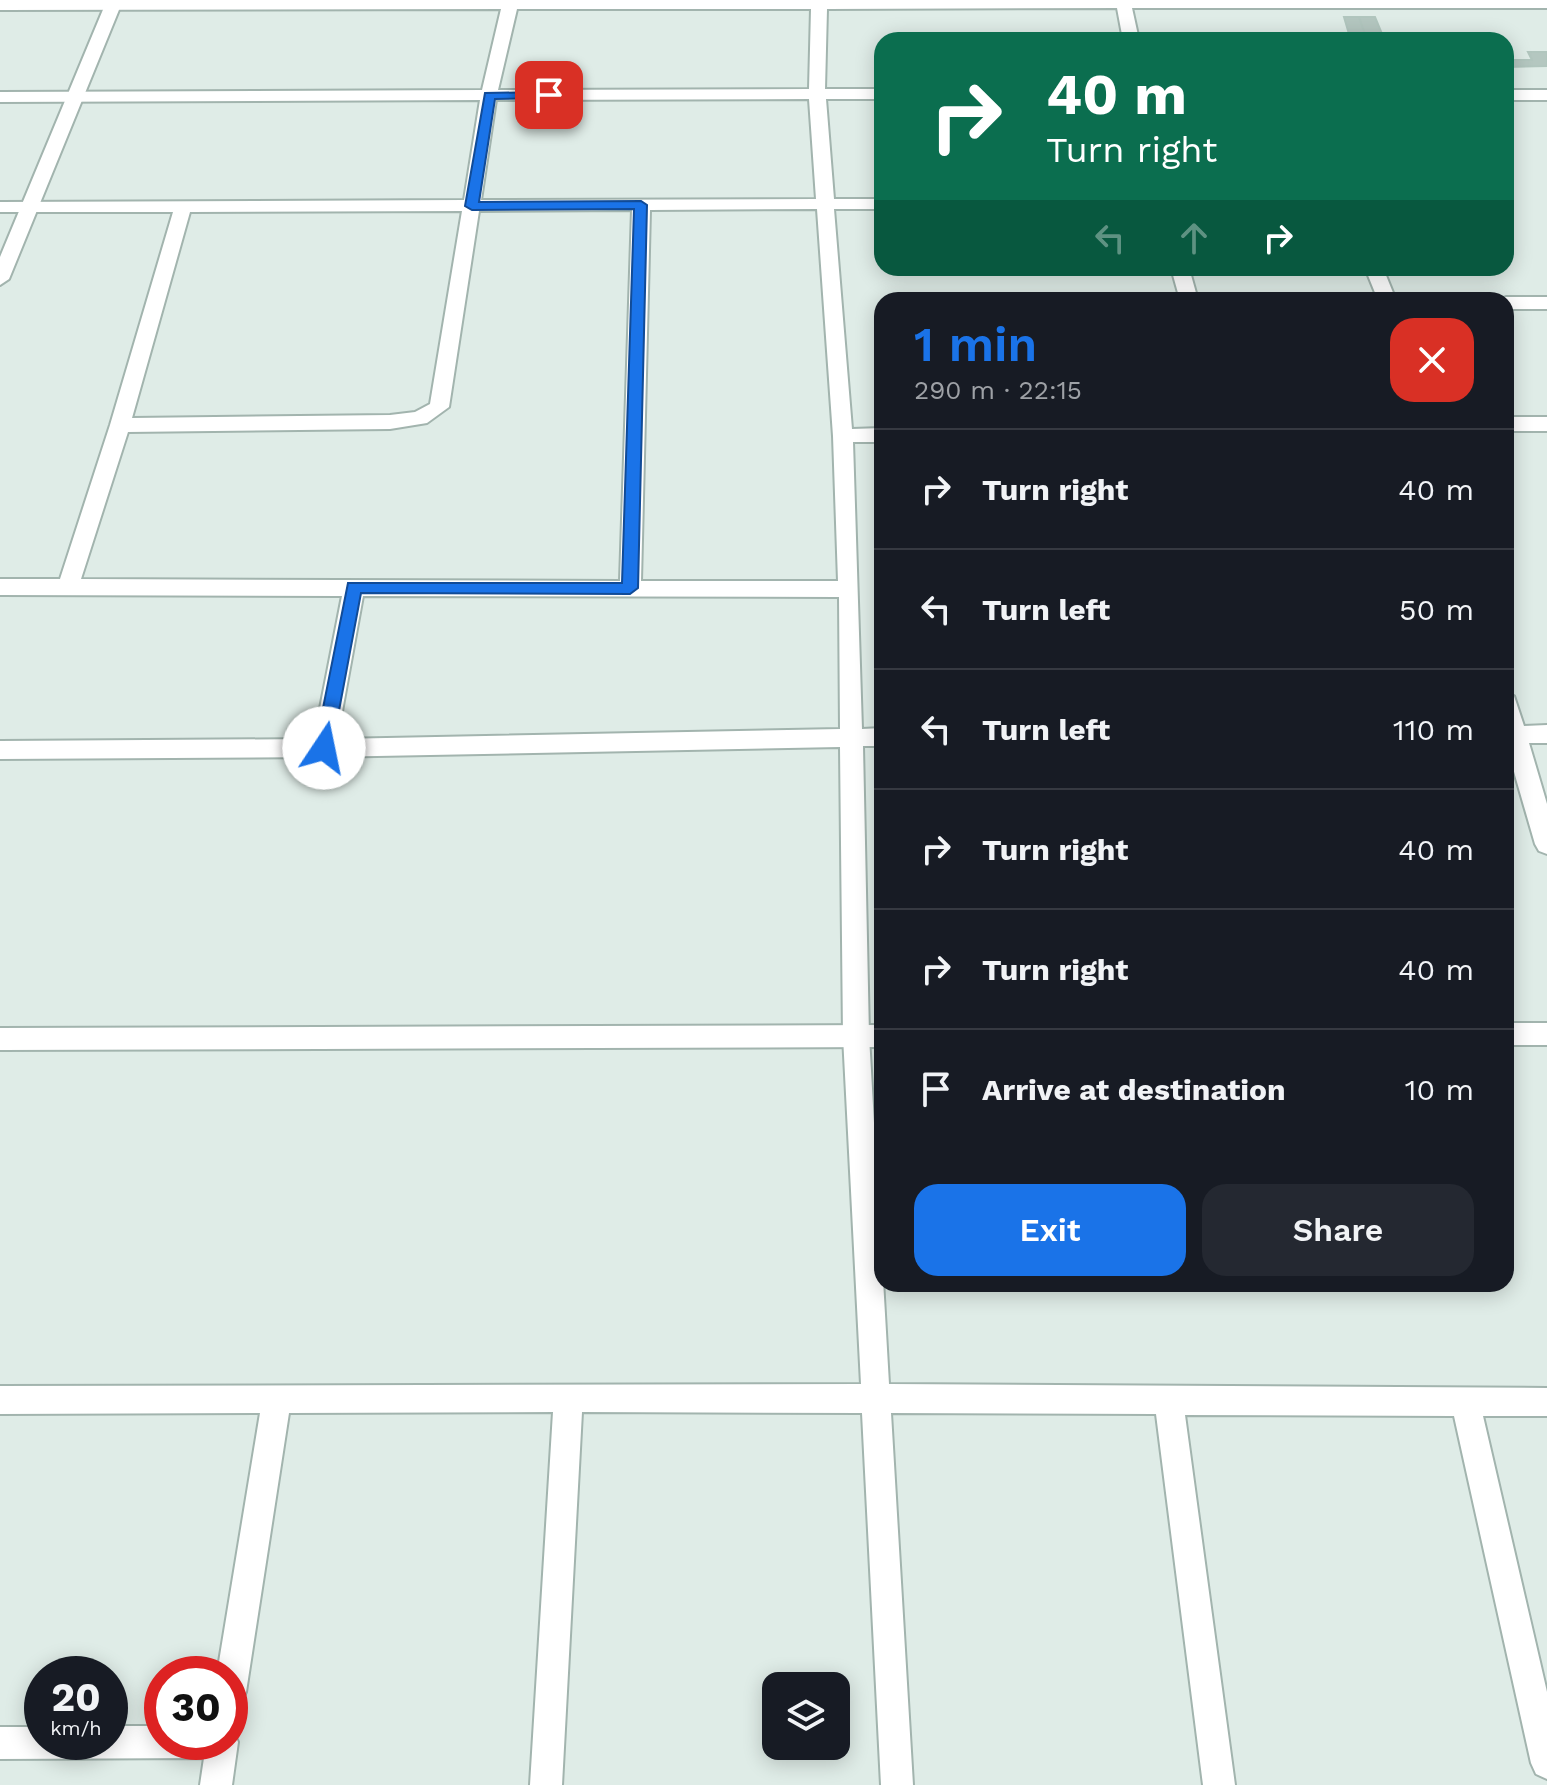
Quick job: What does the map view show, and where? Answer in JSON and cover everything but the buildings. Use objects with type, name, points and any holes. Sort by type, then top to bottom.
[{"type":"street","points":[[120,425],[390,422],[420,418],[439,407],[489,96],[511,2]]},
{"type":"street","points":[[819,2],[817,94],[843,436],[849,589],[856,1036],[897,1785]]},
{"type":"street","points":[[1124,2],[1130,32]]},
{"type":"street","points":[[0,279],[113,3]]},
{"type":"street","points":[[0,5],[1547,3]]},
{"type":"street","points":[[0,97],[874,94]]},
{"type":"street","points":[[1514,95],[1547,95]]},
{"type":"street","points":[[0,207],[874,204]]},
{"type":"street","points":[[630,588],[641,205]]},
{"type":"street","points":[[68,587],[120,425],[183,207]]},
{"type":"street","points":[[1514,303],[1547,303]]},
{"type":"street","points":[[1514,424],[1547,424]]},
{"type":"street","points":[[843,436],[874,435]]},
{"type":"street","points":[[0,587],[849,589]]},
{"type":"street","points":[[324,748],[354,588]]},
{"type":"street","points":[[1514,735],[1547,734]]},
{"type":"street","points":[[0,750],[324,748],[874,737]]},
{"type":"street","points":[[1514,744],[1547,844]]},
{"type":"street","points":[[1514,1034],[1547,1034]]},
{"type":"street","points":[[0,1039],[874,1036]]},
{"type":"street","points":[[546,1785],[568,1397]]},
{"type":"street","points":[[0,1400],[568,1397],[1547,1402]]},
{"type":"street","points":[[236,1656],[277,1399]]},
{"type":"street","points":[[1169,1402],[1219,1785]]},
{"type":"street","points":[[1466,1403],[1547,1763]]},
{"type":"street","points":[[0,1743],[144,1742]]},
{"type":"street","points":[[216,1785],[219,1760]]},
{"type":"route","points":[[324,748],[354,588],[630,588],[641,205],[472,206],[489,96],[549,95]]}]
